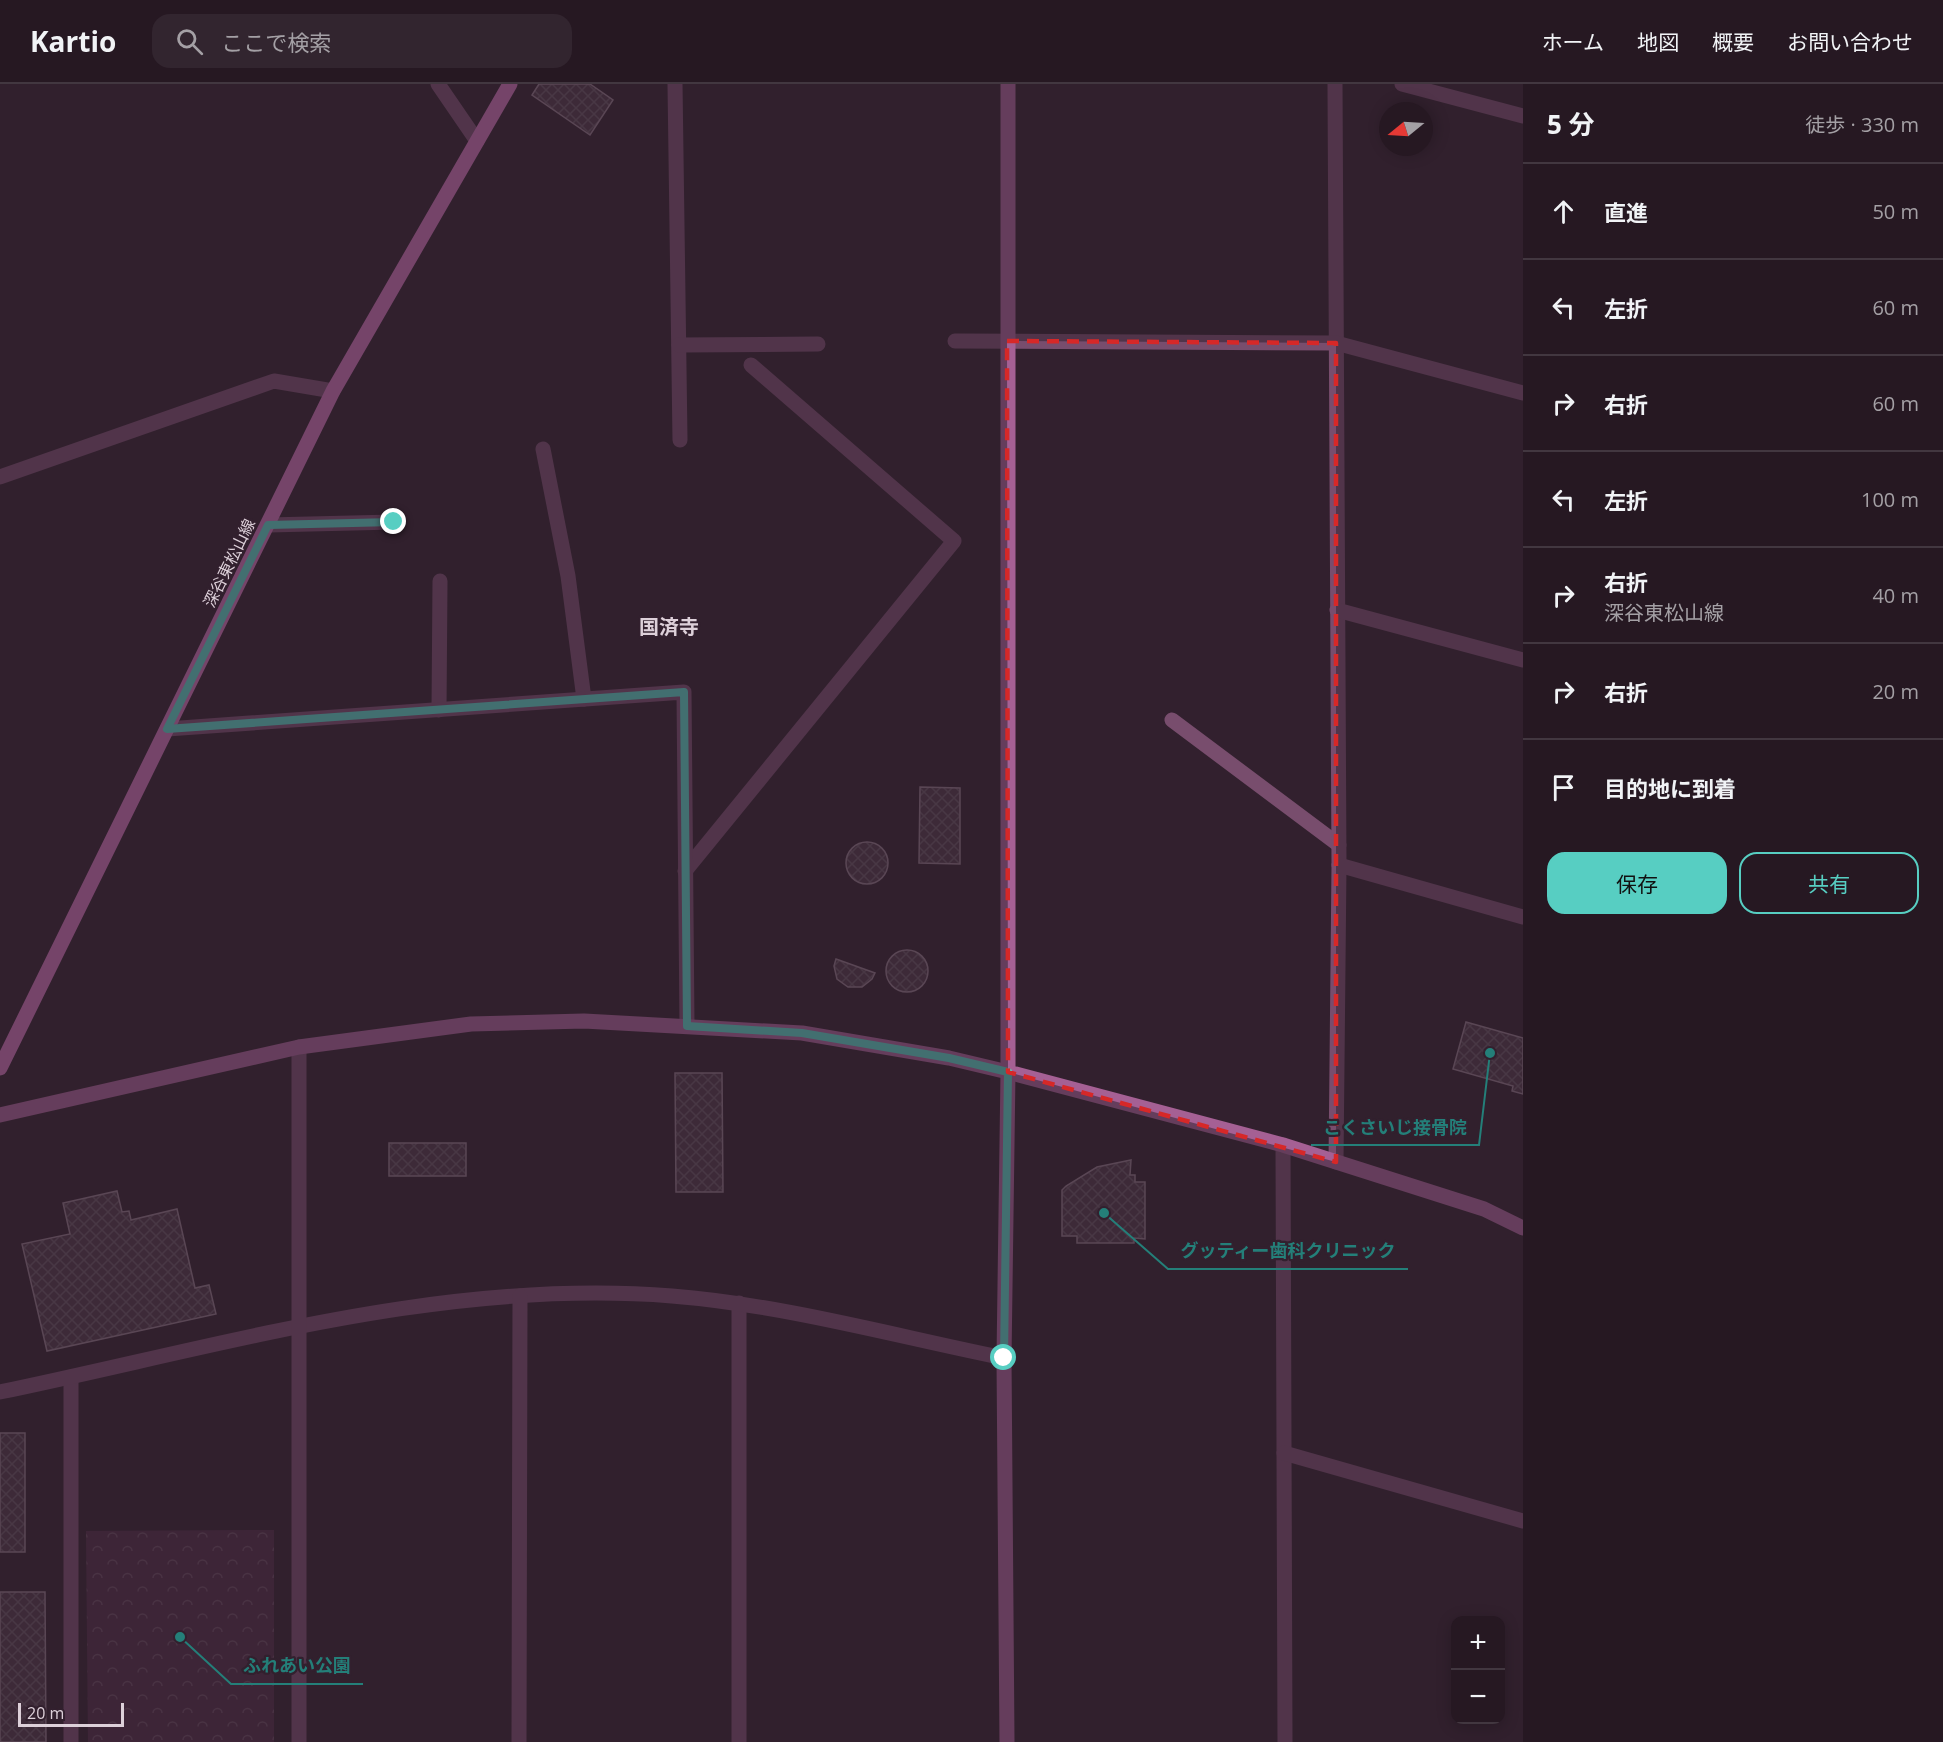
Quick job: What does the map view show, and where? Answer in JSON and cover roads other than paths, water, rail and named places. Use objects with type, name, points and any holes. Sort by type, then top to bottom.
[{"type":"main road","name":"深谷東松山線","points":[[0,1068],[333,391],[510,84]]},
{"type":"street","points":[[438,84],[477,141]]},
{"type":"street","points":[[675,84],[680,440]]},
{"type":"street","points":[[1006,1742],[1004,1358],[1008,1072],[1008,84]]},
{"type":"street","points":[[1335,84],[1339,845],[1336,1162]]},
{"type":"street","points":[[1402,84],[1523,116]]},
{"type":"street","points":[[955,341],[1336,343],[1523,393]]},
{"type":"street","points":[[679,345],[818,344]]},
{"type":"street","points":[[685,871],[954,541],[751,365]]},
{"type":"street","points":[[0,477],[274,381],[333,391]]},
{"type":"street","points":[[543,449],[568,576],[584,699]]},
{"type":"street","points":[[268,525],[394,522]]},
{"type":"street","points":[[439,710],[440,581]]},
{"type":"street","points":[[1337,610],[1523,660]]},
{"type":"street","points":[[167,729],[684,692],[687,1026]]},
{"type":"street","points":[[1173,720],[1339,845]]},
{"type":"street","points":[[1339,865],[1523,917]]},
{"type":"street","points":[[0,1115],[299,1047],[471,1024],[584,1021],[802,1033],[949,1058],[1283,1145],[1484,1209],[1523,1228]]},
{"type":"street","points":[[299,1047],[299,1742]]},
{"type":"street","points":[[1283,1145],[1285,1742]]},
{"type":"street","points":[[0,1392],[298,1325],[423,1304],[520,1296],[612,1294],[671,1296],[739,1303],[1004,1358]]},
{"type":"street","points":[[519,1742],[520,1296]]},
{"type":"street","points":[[739,1303],[739,1742]]},
{"type":"street","points":[[71,1377],[71,1742]]},
{"type":"street","points":[[1284,1453],[1523,1521]]},
{"type":"place","name":"こくさいじ接骨院","points":[[1490,1053]]},
{"type":"place","name":"グッティー歯科クリニック","points":[[1104,1213]]},
{"type":"place","name":"ふれあい公園","points":[[180,1637]]},
{"type":"district","name":"国済寺","points":[[669,627]]}]
